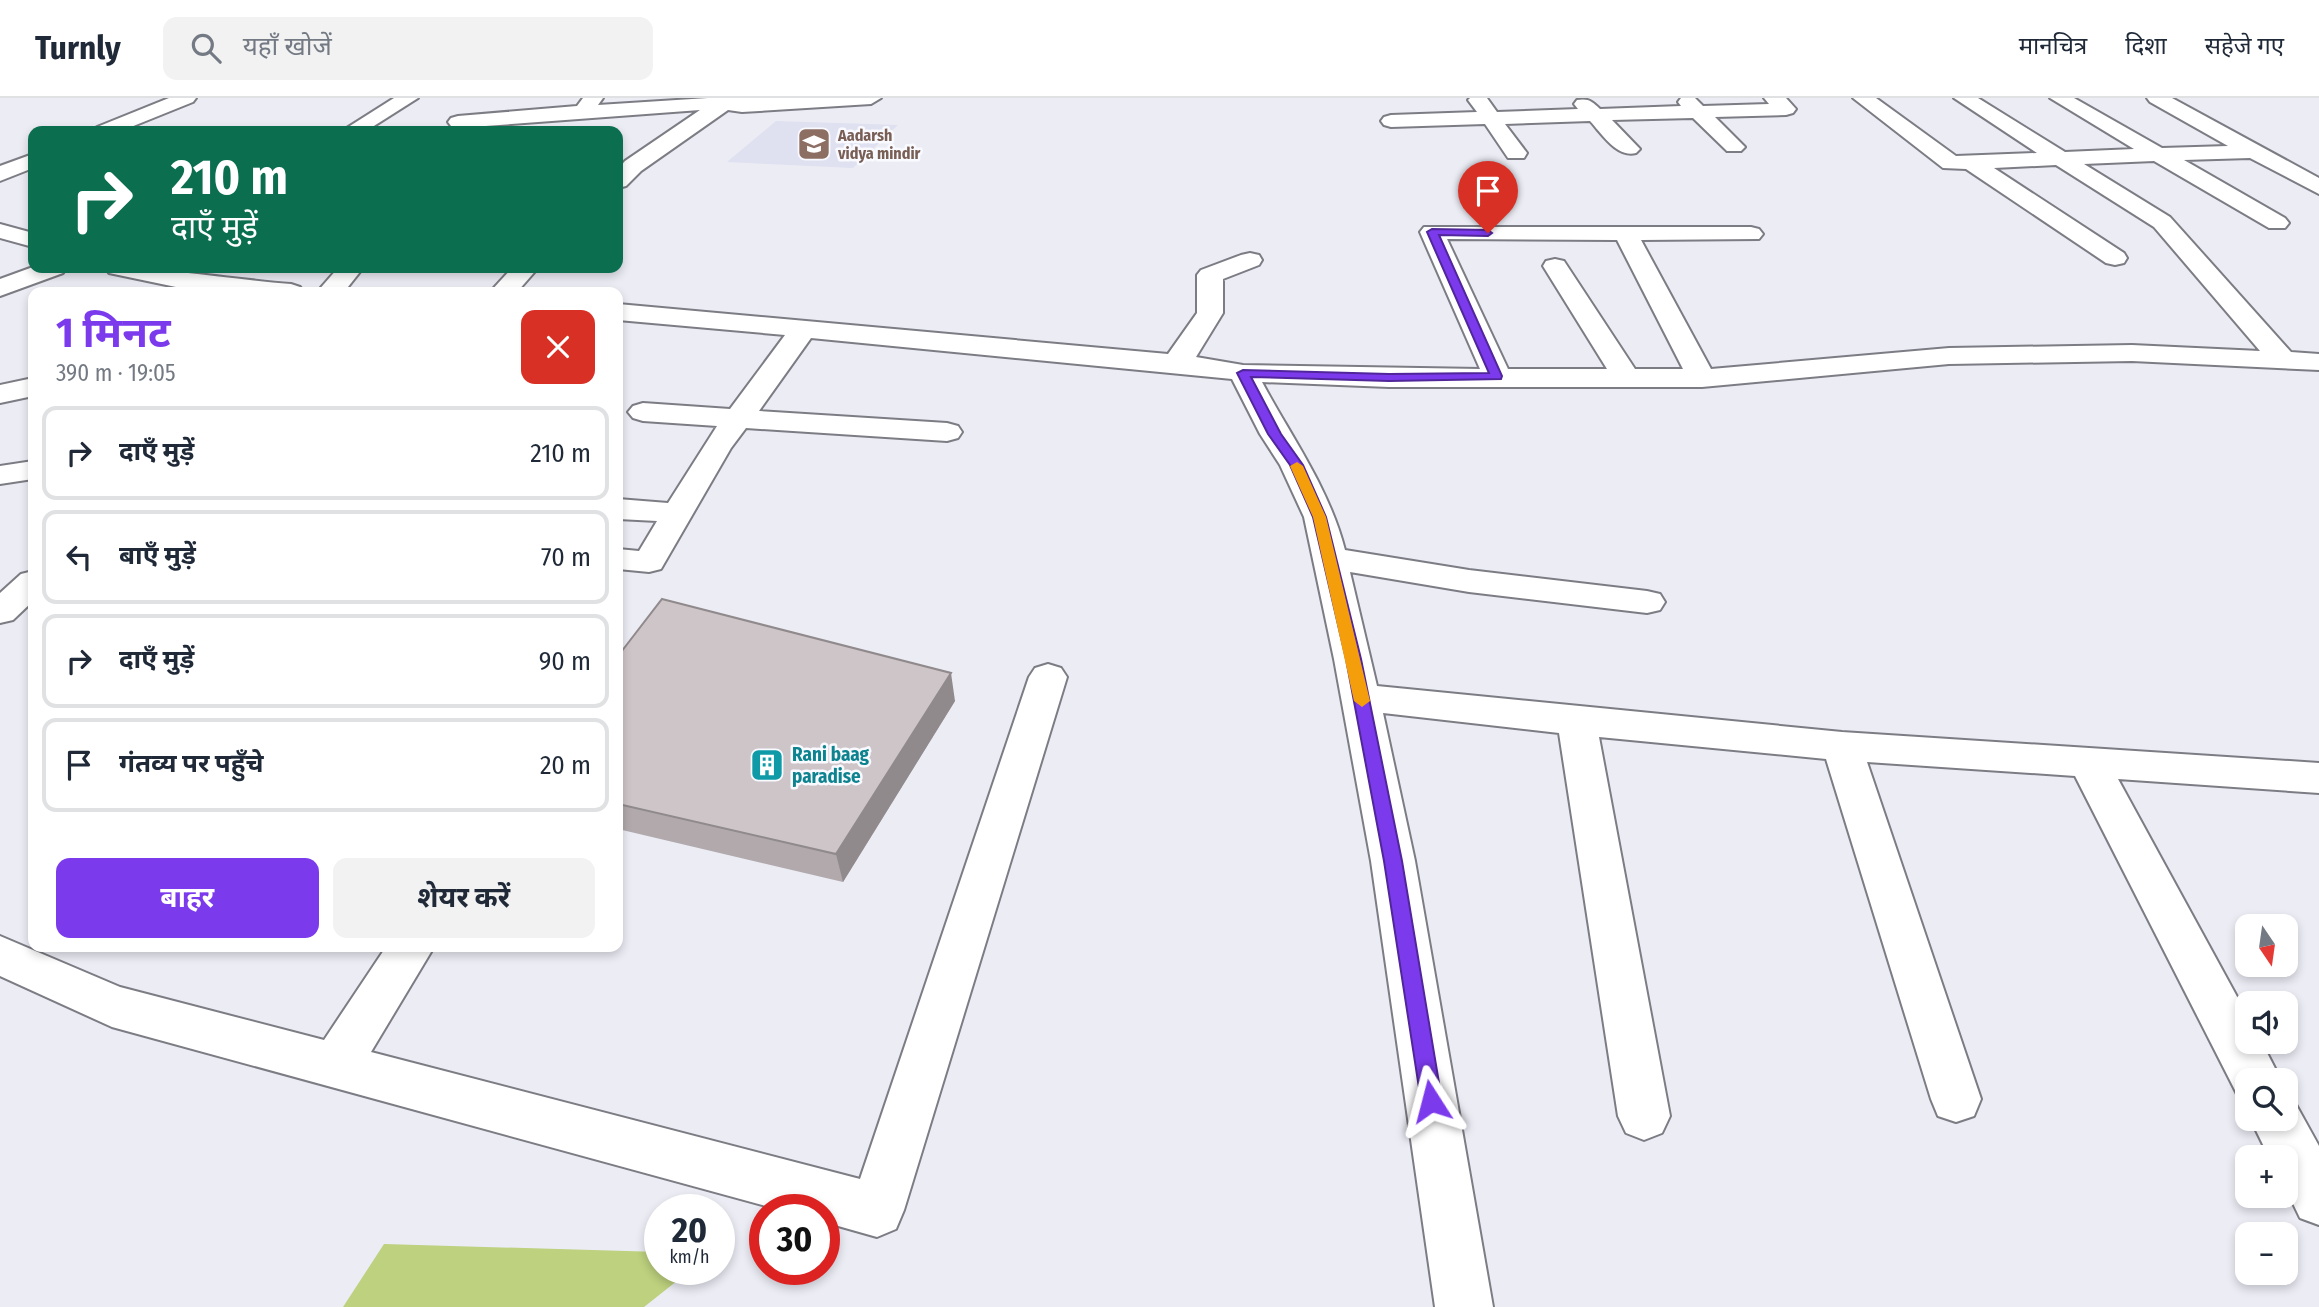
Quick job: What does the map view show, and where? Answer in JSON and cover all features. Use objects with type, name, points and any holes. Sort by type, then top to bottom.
[{"type":"street","points":[[116,126],[186,98]]},
{"type":"street","points":[[360,126],[408,98]]},
{"type":"street","points":[[456,126],[474,98]]},
{"type":"street","points":[[461,126],[592,104],[727,101],[742,106],[871,98]]},
{"type":"street","points":[[1382,98],[1399,142]]},
{"type":"street","points":[[1477,98],[1516,153]]},
{"type":"street","points":[[1579,98],[1629,149]]},
{"type":"street","points":[[1391,121],[1593,114],[1690,105],[1786,109],[1774,98]]},
{"type":"street","points":[[1863,98],[1951,163],[2255,151]]},
{"type":"street","points":[[1964,98],[2162,222],[2283,360]]},
{"type":"street","points":[[2060,98],[2277,223]]},
{"type":"street","points":[[2157,98],[2319,187]]},
{"type":"street","points":[[623,176],[633,166],[727,101]]},
{"type":"street","points":[[1690,105],[1734,147]]},
{"type":"street","points":[[0,174],[28,162]]},
{"type":"street","points":[[1970,162],[2045,209],[2115,258]]},
{"type":"street","points":[[0,231],[28,224]]},
{"type":"street","points":[[0,231],[28,239]]},
{"type":"street","points":[[1497,376],[1432,232],[1751,234]]},
{"type":"street","points":[[1625,233],[1702,378]]},
{"type":"street","points":[[1174,364],[1186,352],[1210,313],[1210,275],[1250,260]]},
{"type":"street","points":[[1556,266],[1626,377]]},
{"type":"street","points":[[0,288],[40,273]]},
{"type":"street","points":[[142,273],[195,284],[231,287]]},
{"type":"street","points":[[334,287],[347,273]]},
{"type":"street","points":[[508,287],[521,273]]},
{"type":"street","points":[[623,313],[721,324],[804,329],[1213,367],[1243,373],[1389,378],[1702,378],[1949,356],[2132,353],[2319,362]]},
{"type":"street","points":[[623,559],[649,562],[736,419],[804,329]]},
{"type":"street","points":[[1243,373],[1275,434],[1296,465],[1320,517],[1361,696],[1393,861],[1464,1307]]},
{"type":"street","points":[[0,394],[28,388]]},
{"type":"street","points":[[643,412],[947,432]]},
{"type":"street","points":[[0,475],[28,471]]},
{"type":"street","points":[[623,509],[678,513]]},
{"type":"street","points":[[1329,558],[1469,581],[1647,602]]},
{"type":"street","points":[[0,612],[28,587]]},
{"type":"street","points":[[0,955],[112,1006],[877,1210],[1048,677]]},
{"type":"street","points":[[1361,696],[1577,721],[1842,746],[2319,778]]},
{"type":"street","points":[[1577,721],[1644,1116]]},
{"type":"street","points":[[1842,746],[1956,1099]]},
{"type":"street","points":[[2088,762],[2250,1068]]},
{"type":"street","points":[[335,1066],[408,952]]},
{"type":"street","points":[[2283,1131],[2319,1199]]},
{"type":"shaded area","name":"Aadarsh vidya mindir","points":[[776,121],[898,125],[853,168],[727,162]]},
{"type":"green space","points":[[384,1244],[644,1252],[644,1285],[672,1285],[644,1307],[343,1307]]},
{"type":"building","name":"Rani baag paradise","points":[[662,599],[951,673],[836,854],[623,805],[623,650]]},
{"type":"slow traffic","points":[[1297,466],[1320,517],[1362,701]]},
{"type":"place","name":"Aadarsh vidya mindir","points":[[814,144]]},
{"type":"place","name":"Rani baag paradise","points":[[767,765]]},
{"type":"route","points":[[1431,1101],[1393,861],[1353,659],[1320,517],[1296,465],[1275,434],[1243,373],[1389,378],[1497,376],[1432,232],[1488,233]]}]
